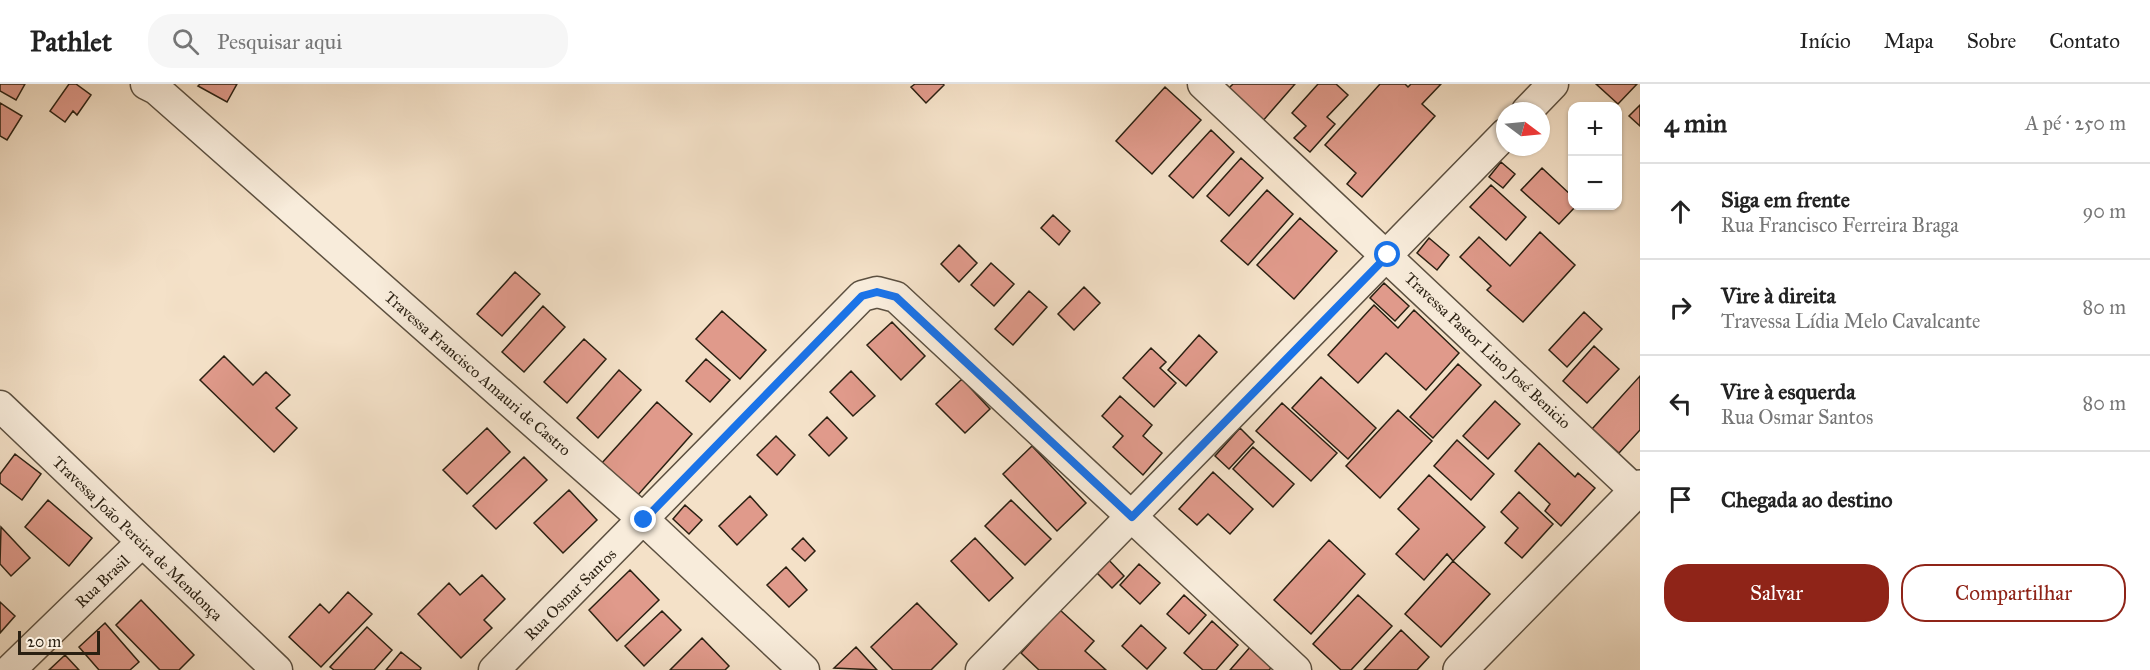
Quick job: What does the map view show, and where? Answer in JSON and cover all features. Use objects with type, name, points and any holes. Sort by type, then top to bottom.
[{"type":"street","name":"Travessa Francisco Amauri de Castro","points":[[146,84],[156,89],[644,520],[804,670]]},
{"type":"street","name":"Travessa Pastor Lino José Benicio","points":[[1203,84],[1639,491]]},
{"type":"street","points":[[1536,102],[1553,84]]},
{"type":"street","points":[[981,670],[1496,143]]},
{"type":"street","name":"Rua Osmar Santos","points":[[494,670],[862,296],[877,292],[896,297],[1132,517]]},
{"type":"street","name":"Travessa João Pereira de Mendonça","points":[[0,406],[277,670]]},
{"type":"street","points":[[1461,670],[1639,491]]},
{"type":"street","points":[[1132,517],[1296,670]]},
{"type":"street","name":"Rua Brasil","points":[[10,670],[142,542]]},
{"type":"building","points":[[0,84],[25,84],[16,100],[0,91]]},
{"type":"building","points":[[69,84],[76,84],[91,95],[77,115],[73,111],[65,122],[50,111]]},
{"type":"building","points":[[200,84],[237,84],[227,102],[198,86]]},
{"type":"building","points":[[915,84],[944,85],[926,103],[911,87]]},
{"type":"building","points":[[1233,84],[1295,84],[1261,123],[1226,91]]},
{"type":"building","points":[[1318,84],[1336,84],[1348,95],[1327,117],[1335,124],[1310,152],[1294,138],[1306,126],[1292,113]]},
{"type":"building","points":[[1380,84],[1405,84],[1408,87],[1411,84],[1441,84],[1422,104],[1435,116],[1362,197],[1347,184],[1356,173],[1325,145]]},
{"type":"building","points":[[1596,84],[1637,84],[1620,102],[1616,102]]},
{"type":"building","points":[[1165,87],[1201,120],[1152,174],[1116,141]]},
{"type":"building","points":[[0,103],[22,116],[7,140],[0,136]]},
{"type":"building","points":[[1640,105],[1640,126],[1629,116]]},
{"type":"building","points":[[1211,130],[1234,152],[1193,198],[1169,176]]},
{"type":"building","points":[[1241,158],[1263,178],[1229,216],[1207,196]]},
{"type":"building","points":[[1501,162],[1515,174],[1503,188],[1489,177]]},
{"type":"building","points":[[1542,168],[1568,192],[1568,210],[1572,210],[1559,224],[1521,190]]},
{"type":"building","points":[[1491,185],[1526,217],[1506,240],[1470,207]]},
{"type":"building","points":[[1267,190],[1293,214],[1248,265],[1221,241]]},
{"type":"building","points":[[1053,215],[1070,231],[1059,245],[1041,228]]},
{"type":"building","points":[[1300,218],[1337,251],[1294,299],[1257,265]]},
{"type":"building","points":[[1540,232],[1575,265],[1523,322],[1487,290],[1491,286],[1460,257],[1479,237],[1510,266]]},
{"type":"building","points":[[1429,238],[1449,255],[1437,270],[1417,253]]},
{"type":"building","points":[[959,245],[977,263],[959,282],[941,264]]},
{"type":"building","points":[[991,263],[1014,284],[994,306],[971,285]]},
{"type":"building","points":[[515,272],[540,294],[502,336],[477,314]]},
{"type":"building","points":[[1384,283],[1409,306],[1395,321],[1370,298]]},
{"type":"building","points":[[1084,287],[1100,303],[1074,330],[1058,314]]},
{"type":"building","points":[[1029,291],[1047,307],[1013,345],[995,329]]},
{"type":"building","points":[[1374,305],[1398,328],[1414,310],[1459,353],[1426,390],[1386,353],[1358,383],[1328,355]]},
{"type":"building","points":[[543,306],[565,327],[524,372],[502,352]]},
{"type":"building","points":[[722,311],[766,350],[740,379],[696,339]]},
{"type":"building","points":[[1584,312],[1602,329],[1567,367],[1549,350]]},
{"type":"building","points":[[892,322],[925,356],[901,380],[867,345]]},
{"type":"building","points":[[1199,335],[1217,352],[1186,386],[1168,370]]},
{"type":"building","points":[[584,339],[606,359],[567,403],[544,382]]},
{"type":"building","points":[[1594,346],[1619,369],[1587,403],[1563,381]]},
{"type":"building","points":[[1151,348],[1166,362],[1160,368],[1176,383],[1154,407],[1123,378]]},
{"type":"building","points":[[224,356],[253,385],[266,372],[290,395],[276,408],[297,428],[274,452],[200,380]]},
{"type":"building","points":[[706,359],[730,380],[710,402],[686,381]]},
{"type":"building","points":[[1458,364],[1481,385],[1433,438],[1410,417]]},
{"type":"building","points":[[619,370],[641,390],[598,438],[577,418]]},
{"type":"building","points":[[851,371],[875,396],[853,416],[830,392]]},
{"type":"building","points":[[1640,376],[1640,430],[1619,453],[1592,429]]},
{"type":"building","points":[[1321,377],[1376,428],[1348,459],[1292,408]]},
{"type":"building","points":[[962,379],[990,409],[965,433],[936,404]]},
{"type":"building","points":[[1120,396],[1152,425],[1143,436],[1162,453],[1143,475],[1113,447],[1123,436],[1102,416]]},
{"type":"building","points":[[1495,401],[1520,424],[1488,459],[1463,436]]},
{"type":"building","points":[[657,402],[692,434],[637,496],[601,464]]},
{"type":"building","points":[[1282,403],[1337,453],[1311,481],[1256,431]]},
{"type":"building","points":[[1398,410],[1432,441],[1380,498],[1346,466]]},
{"type":"building","points":[[827,417],[847,438],[829,456],[809,435]]},
{"type":"building","points":[[487,428],[510,452],[467,494],[443,470]]},
{"type":"building","points":[[1240,428],[1254,442],[1229,469],[1215,456]]},
{"type":"building","points":[[776,436],[795,455],[777,475],[757,455]]},
{"type":"building","points":[[1457,440],[1494,474],[1471,500],[1434,466]]},
{"type":"building","points":[[1539,443],[1575,477],[1578,473],[1595,488],[1561,526],[1545,511],[1550,504],[1515,471]]},
{"type":"building","points":[[1032,446],[1086,503],[1057,531],[1003,474]]},
{"type":"building","points":[[1253,447],[1294,484],[1273,507],[1233,469]]},
{"type":"building","points":[[15,454],[41,474],[22,500],[0,483],[0,474]]},
{"type":"building","points":[[524,457],[547,480],[496,529],[473,506]]},
{"type":"building","points":[[1213,472],[1253,509],[1230,534],[1208,514],[1197,525],[1179,509]]},
{"type":"building","points":[[1429,475],[1485,527],[1453,561],[1447,554],[1424,580],[1396,554],[1419,529],[1398,509]]},
{"type":"building","points":[[569,490],[597,520],[563,553],[534,523]]},
{"type":"building","points":[[1519,492],[1553,524],[1522,558],[1505,543],[1518,528],[1501,512]]},
{"type":"building","points":[[750,496],[767,515],[737,545],[719,526]]},
{"type":"building","points":[[48,500],[92,538],[69,566],[25,527]]},
{"type":"building","points":[[1011,500],[1051,539],[1025,565],[985,526]]},
{"type":"building","points":[[685,505],[702,520],[689,534],[673,519]]},
{"type":"building","points":[[1,527],[30,558],[11,576],[0,564]]},
{"type":"building","points":[[803,538],[815,551],[805,561],[792,549]]},
{"type":"building","points":[[975,538],[1013,578],[989,601],[951,561]]},
{"type":"building","points":[[1329,540],[1365,574],[1311,634],[1274,600]]},
{"type":"building","points":[[1104,555],[1124,576],[1112,588],[1091,567]]},
{"type":"building","points":[[1453,561],[1490,594],[1441,647],[1405,614]]},
{"type":"building","points":[[1139,564],[1160,583],[1140,604],[1120,585]]},
{"type":"building","points":[[786,567],[807,590],[789,607],[767,585]]},
{"type":"building","points":[[630,570],[659,600],[617,641],[589,610]]},
{"type":"building","points":[[482,575],[505,599],[484,620],[492,628],[461,658],[418,614],[449,583],[460,595]]},
{"type":"building","points":[[348,592],[372,614],[321,667],[289,637],[320,604],[329,613]]},
{"type":"building","points":[[1184,595],[1206,615],[1189,634],[1167,614]]},
{"type":"building","points":[[1358,595],[1392,626],[1351,670],[1341,670],[1313,644]]},
{"type":"building","points":[[141,600],[194,655],[179,670],[160,670],[116,625]]},
{"type":"building","points":[[0,602],[15,616],[0,633]]},
{"type":"building","points":[[917,603],[957,644],[931,670],[893,670],[871,647]]},
{"type":"building","points":[[1060,610],[1094,641],[1085,651],[1106,670],[1039,670],[1021,653]]},
{"type":"building","points":[[662,611],[681,630],[644,666],[625,646]]},
{"type":"building","points":[[1212,621],[1238,645],[1216,670],[1203,670],[1184,653]]},
{"type":"building","points":[[105,623],[139,662],[130,670],[99,670],[79,647]]},
{"type":"building","points":[[1141,625],[1166,648],[1147,669],[1122,646]]},
{"type":"building","points":[[367,627],[392,650],[374,670],[334,670],[330,667]]},
{"type":"building","points":[[1401,630],[1429,657],[1417,670],[1364,670]]},
{"type":"building","points":[[702,638],[729,666],[725,670],[670,670]]},
{"type":"building","points":[[1251,646],[1273,666],[1269,670],[1230,670]]},
{"type":"building","points":[[856,647],[877,670],[834,668]]},
{"type":"building","points":[[401,652],[421,668],[420,670],[386,670]]},
{"type":"building","points":[[65,655],[79,670],[49,670]]},
{"type":"route","points":[[644,520],[862,296],[877,292],[896,297],[1132,517],[1388,255]]}]
